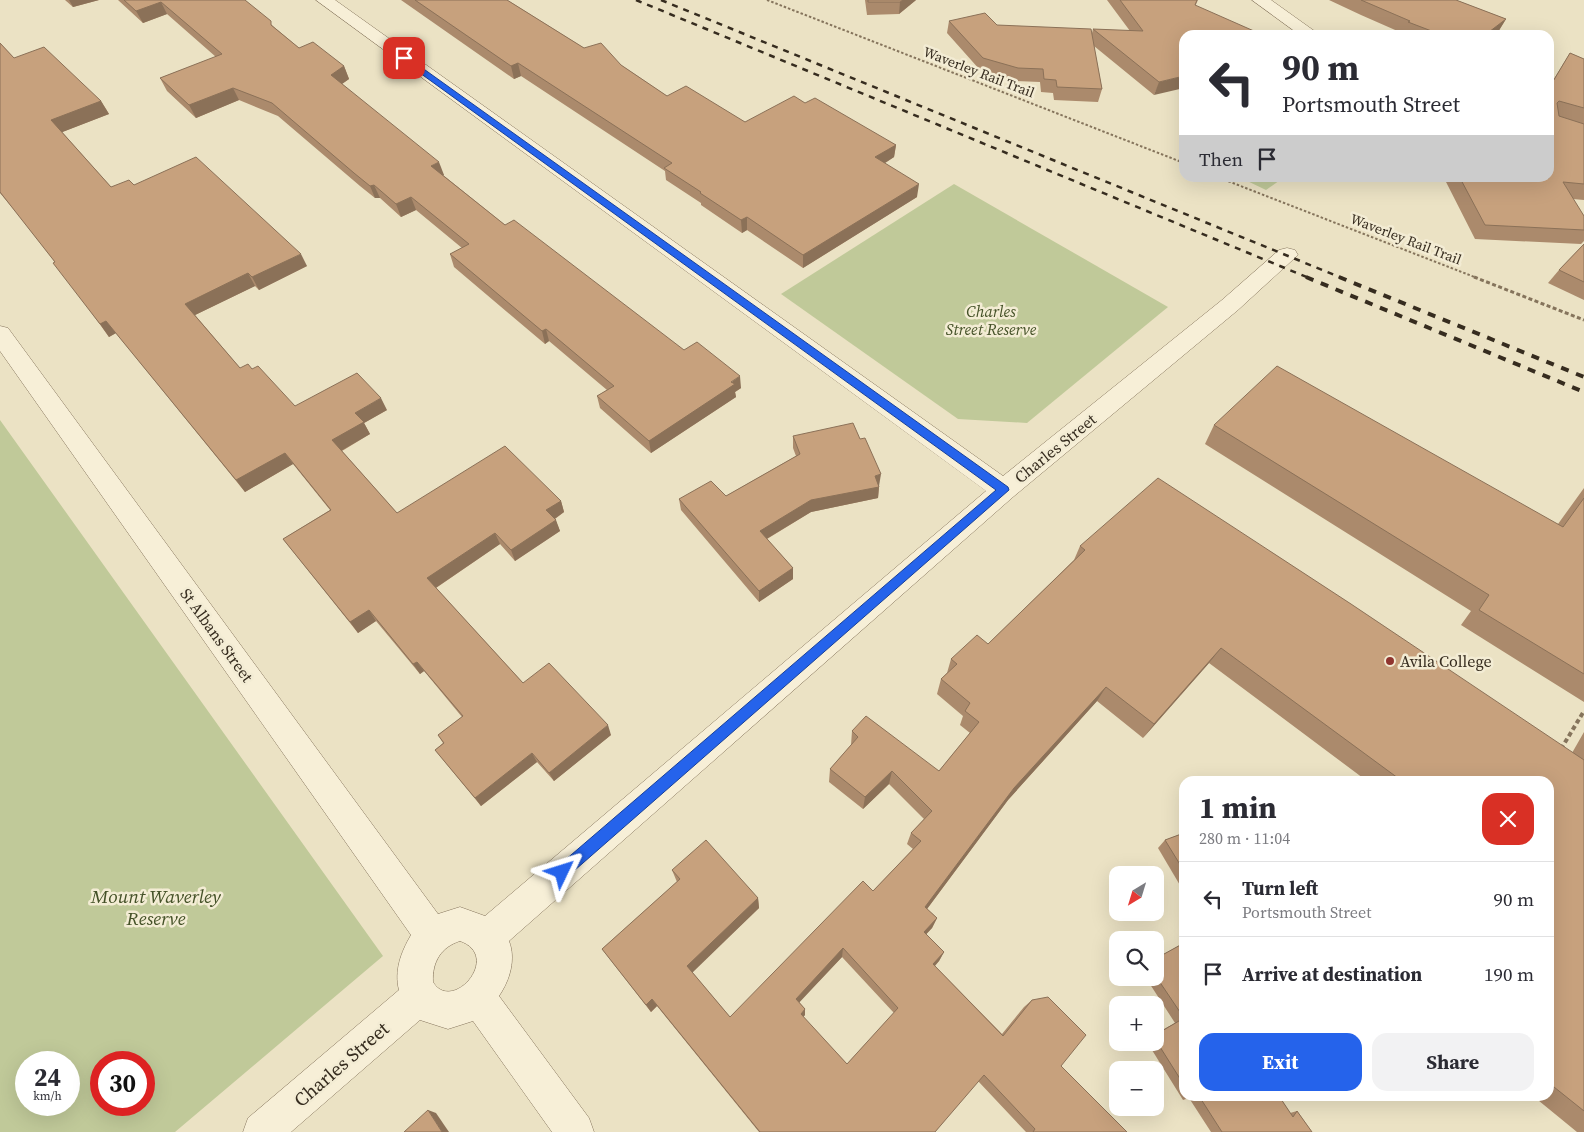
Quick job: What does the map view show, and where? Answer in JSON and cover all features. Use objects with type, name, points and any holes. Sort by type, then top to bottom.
[{"type":"street","points":[[324,0],[1004,490]]},
{"type":"street","points":[[1260,0],[1304,30]]},
{"type":"street","name":"Charles Street","points":[[488,936],[1004,490],[1287,255]]},
{"type":"street","name":"St Albans Street","points":[[0,334],[433,936]]},
{"type":"street","points":[[460,924],[473,926],[488,936],[494,948],[496,961],[493,977],[478,997],[464,1006],[449,1010],[436,1008],[420,996],[414,984],[414,969],[419,954],[433,936],[446,928],[460,924]]},
{"type":"street","name":"Charles Street","points":[[262,1132],[420,996]]},
{"type":"street","points":[[478,997],[575,1132]]},
{"type":"path","name":"Waverley Rail Trail","points":[[767,0],[1179,161]]},
{"type":"path","name":"Waverley Rail Trail","points":[[1230,182],[1584,320]]},
{"type":"path","points":[[1559,752],[1584,711]]},
{"type":"green space","points":[[1249,182],[1277,182],[1266,190]]},
{"type":"green space","name":"Charles Street Reserve","points":[[954,184],[1168,307],[1027,423],[958,419],[781,294]]},
{"type":"green space","name":"Mount Waverley Reserve","points":[[0,420],[383,956],[175,1132],[0,1132]]},
{"type":"building","points":[[124,0],[245,0],[271,21],[271,25],[299,48],[313,42],[344,66],[331,75],[439,162],[431,166],[505,225],[514,220],[684,350],[697,342],[740,376],[731,382],[735,384],[649,441],[597,396],[614,386],[546,329],[542,331],[450,254],[469,244],[411,197],[396,204],[374,185],[370,186],[354,173],[272,103],[233,88],[189,105],[160,78],[222,54],[161,2],[136,11]]},
{"type":"building","points":[[415,0],[507,0],[584,48],[601,43],[621,65],[667,96],[686,86],[745,122],[794,96],[805,103],[815,98],[896,145],[875,157],[919,184],[803,255],[747,217],[741,220],[664,168],[672,163],[518,63],[511,66]]},
{"type":"building","points":[[868,0],[903,0],[900,2],[868,2]]},
{"type":"building","points":[[1120,0],[1197,0],[1195,5],[1252,30],[1179,30],[1179,77],[1159,82],[1093,29],[1143,31]]},
{"type":"building","points":[[1361,0],[1456,0],[1506,19],[1492,30],[1429,30],[1408,22],[1410,21]]},
{"type":"building","points":[[985,13],[997,25],[1091,29],[1102,89],[1057,87],[1056,80],[1044,79],[1043,69],[1018,68],[983,58],[949,21]]},
{"type":"building","points":[[0,43],[14,58],[44,47],[101,101],[51,120],[111,187],[129,180],[134,185],[196,157],[301,254],[252,277],[248,273],[185,304],[240,368],[248,364],[252,369],[258,366],[295,406],[357,373],[381,398],[355,413],[364,422],[332,440],[397,513],[505,446],[561,501],[546,510],[556,520],[511,550],[495,533],[427,578],[523,683],[549,663],[608,725],[549,773],[532,753],[475,798],[435,750],[444,743],[438,735],[463,716],[417,662],[413,664],[369,610],[350,622],[283,539],[331,510],[285,453],[236,480],[106,321],[100,324],[53,263],[55,262],[0,192]]},
{"type":"building","points":[[1570,53],[1584,59],[1584,108],[1559,101],[1557,103],[1559,116],[1584,124],[1584,184],[1563,182],[1584,216],[1584,230],[1485,225],[1462,182],[1554,182],[1554,80]]},
{"type":"building","points":[[1584,244],[1584,282],[1559,270]]},
{"type":"building","points":[[1277,366],[1563,527],[1584,498],[1584,674],[1479,610],[1489,595],[1214,425]]},
{"type":"building","points":[[853,423],[860,439],[865,438],[881,474],[875,476],[879,487],[811,500],[760,531],[793,568],[759,591],[679,499],[711,481],[726,496],[800,454],[793,436]]},
{"type":"building","points":[[1158,478],[1584,760],[1584,1111],[1554,1087],[1554,776],[1395,776],[1221,648],[1154,724],[1106,687],[1014,788],[925,907],[937,918],[924,932],[944,952],[933,964],[1003,1036],[1032,1000],[1048,997],[1086,1035],[1061,1066],[1127,1132],[1033,1132],[1035,1129],[984,1075],[935,1132],[760,1132],[652,999],[646,1005],[602,949],[680,879],[672,870],[706,840],[758,898],[687,966],[730,1017],[863,881],[873,891],[921,841],[911,833],[932,811],[892,771],[865,797],[830,769],[858,737],[852,731],[866,716],[939,771],[979,722],[965,711],[970,703],[941,679],[957,664],[951,659],[977,635],[988,644],[1085,550],[1080,546]],"holes":[[[843,948],[898,1008],[847,1064],[801,1014],[805,1009],[796,999]]]},
{"type":"building","points":[[1179,835],[1179,863],[1165,840]]},
{"type":"building","points":[[1179,946],[1179,1011],[1162,986],[1164,986],[1164,954]]},
{"type":"building","points":[[1179,1021],[1179,1077],[1163,1051],[1164,1030]]},
{"type":"building","points":[[1202,1101],[1282,1101],[1293,1117],[1297,1111],[1312,1132],[1222,1132]]},
{"type":"building","points":[[428,1110],[442,1132],[404,1132]]},
{"type":"railway","points":[[636,0],[1309,278]]},
{"type":"railway","points":[[661,0],[1342,278]]},
{"type":"railway","points":[[1306,277],[1584,392]]},
{"type":"railway","points":[[1339,277],[1584,377]]},
{"type":"place","name":"Avila College","points":[[1390,661]]},
{"type":"route","points":[[404,58],[1004,490],[562,872]]}]
